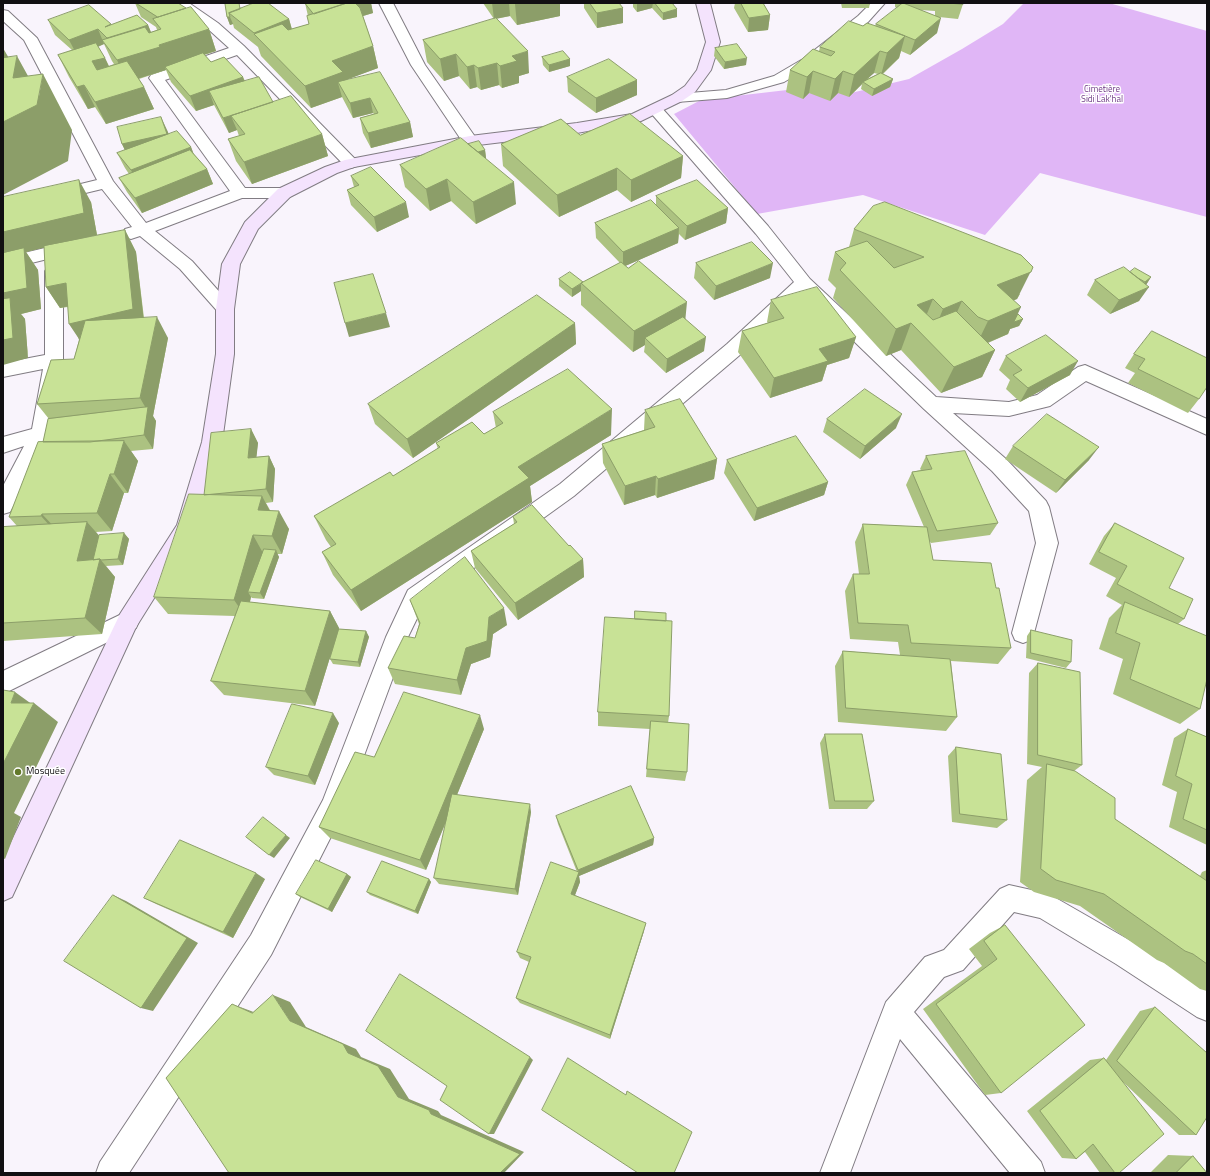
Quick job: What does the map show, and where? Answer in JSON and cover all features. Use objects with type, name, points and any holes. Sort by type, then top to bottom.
[{"type":"main road","points":[[3,888],[64,762],[128,621],[187,528],[212,442],[226,354],[225,309],[231,264],[251,226],[284,194],[330,170],[352,163],[470,141],[584,127],[636,118],[655,109],[677,98],[690,89],[704,70],[713,42],[703,3]]},
{"type":"street","points":[[180,3],[213,26],[239,49],[352,163]]},
{"type":"street","points":[[386,3],[418,65],[470,141]]},
{"type":"street","points":[[677,98],[726,94],[779,79],[808,62],[863,19],[878,3]]},
{"type":"street","points":[[3,14],[30,38],[106,183],[143,230],[186,265],[225,309]]},
{"type":"street","points":[[239,49],[156,78],[240,193]]},
{"type":"street","points":[[42,92],[57,89]]},
{"type":"street","points":[[655,109],[762,230],[804,283],[931,404],[999,465],[1039,507],[1047,543],[1023,633]]},
{"type":"street","points":[[3,208],[106,183]]},
{"type":"street","points":[[115,236],[143,230],[240,193],[284,194]]},
{"type":"street","points":[[3,264],[87,243]]},
{"type":"street","points":[[3,506],[41,434],[54,360],[55,297],[52,252]]},
{"type":"street","points":[[111,1173],[261,945],[333,806],[397,637],[416,597],[567,490],[734,349],[804,283]]},
{"type":"street","points":[[3,370],[54,360]]},
{"type":"street","points":[[931,404],[1009,409],[1043,401],[1085,372],[1207,427]]},
{"type":"street","points":[[3,445],[41,434]]},
{"type":"street","points":[[3,683],[128,621]]},
{"type":"street","points":[[835,1173],[896,1012],[935,967],[953,960],[1009,898],[1045,906],[1126,954],[1207,1007]]},
{"type":"street","points":[[896,1012],[1030,1173]]},
{"type":"green space","name":"Cimetière Sidi Lak'hal","points":[[1024,3],[1109,3],[1207,31],[1207,217],[1040,173],[985,235],[863,195],[757,214],[674,114],[701,100],[787,90],[851,93],[909,79],[1003,24]]},
{"type":"building","points":[[136,3],[178,3],[186,8],[158,17]]},
{"type":"building","points":[[239,3],[240,9],[229,13],[230,17],[227,17],[225,4]]},
{"type":"building","points":[[254,3],[268,3],[289,19],[254,33],[229,13]]},
{"type":"building","points":[[305,3],[347,3],[314,14]]},
{"type":"building","points":[[347,3],[355,3],[360,8],[373,46],[332,61],[343,72],[305,86],[254,34],[282,24],[288,30],[309,24],[307,16]]},
{"type":"building","points":[[590,3],[619,3],[623,8],[597,13]]},
{"type":"building","points":[[655,3],[672,3],[677,9],[663,13]]},
{"type":"building","points":[[741,3],[763,3],[770,15],[749,18]]},
{"type":"building","points":[[903,3],[941,18],[915,40],[876,24]]},
{"type":"building","points":[[89,5],[111,24],[105,27],[137,15],[148,25],[107,38],[98,29],[69,40],[48,20]]},
{"type":"building","points":[[191,7],[209,29],[159,45],[160,47],[117,60],[102,40],[145,27],[149,33],[161,29],[153,19]]},
{"type":"building","points":[[496,18],[528,51],[512,56],[517,61],[500,66],[497,63],[478,68],[474,65],[467,67],[456,54],[440,59],[423,40]]},
{"type":"building","points":[[849,21],[863,26],[867,23],[905,36],[887,53],[880,51],[854,75],[843,71],[835,79],[813,71],[807,77],[790,70],[813,49],[831,56],[835,52],[820,47]]},
{"type":"building","points":[[96,43],[105,58],[92,61],[97,70],[127,61],[144,87],[95,102],[84,85],[77,87],[58,55]]},
{"type":"building","points":[[737,44],[747,58],[725,62],[715,48]]},
{"type":"building","points":[[563,51],[570,59],[549,65],[542,57]]},
{"type":"building","points":[[203,53],[211,62],[224,57],[243,77],[190,96],[165,67]]},
{"type":"building","points":[[17,56],[13,78],[43,74],[37,105],[3,122],[3,58]]},
{"type":"building","points":[[609,59],[637,80],[596,98],[567,77]]},
{"type":"building","points":[[380,72],[410,122],[368,133],[360,118],[378,113],[370,98],[350,103],[338,82]]},
{"type":"building","points":[[881,73],[893,79],[874,89],[863,82]]},
{"type":"building","points":[[259,77],[273,102],[223,118],[209,91]]},
{"type":"building","points":[[291,96],[322,134],[244,162],[228,139],[245,134],[231,116]]},
{"type":"building","points":[[630,114],[683,156],[631,180],[617,168],[557,195],[501,144],[561,119],[580,135]]},
{"type":"building","points":[[161,117],[167,134],[122,144],[117,127]]},
{"type":"building","points":[[177,131],[191,147],[131,170],[117,153]]},
{"type":"building","points":[[461,138],[514,182],[473,202],[447,179],[426,189],[400,165]]},
{"type":"building","points":[[479,141],[485,150],[478,152],[468,144]]},
{"type":"building","points":[[190,150],[207,169],[135,198],[119,178]]},
{"type":"building","points":[[371,167],[406,202],[374,217],[347,190],[359,185],[351,176]]},
{"type":"building","points":[[79,180],[84,213],[3,232],[3,197]]},
{"type":"building","points":[[697,180],[728,208],[687,226],[656,196]]},
{"type":"building","points":[[651,200],[679,228],[623,252],[595,223]]},
{"type":"building","points":[[885,202],[1021,255],[1033,267],[1031,272],[997,285],[1021,307],[988,321],[978,317],[962,301],[943,309],[933,299],[917,305],[933,320],[956,311],[995,350],[954,367],[911,323],[896,329],[840,270],[846,263],[835,252],[867,241],[894,268],[924,257],[854,229],[873,206]]},
{"type":"building","points":[[125,230],[133,309],[69,324],[66,283],[46,287],[44,246]]},
{"type":"building","points":[[752,242],[773,263],[716,286],[696,263]]},
{"type":"building","points":[[24,248],[27,288],[3,293],[3,253]]},
{"type":"building","points":[[639,261],[687,302],[634,331],[581,283],[621,262],[628,268]]},
{"type":"building","points":[[1124,267],[1149,287],[1119,300],[1095,280]]},
{"type":"building","points":[[1135,268],[1151,277],[1145,282],[1130,272]]},
{"type":"building","points":[[570,272],[583,282],[572,289],[559,279]]},
{"type":"building","points":[[373,274],[386,313],[345,323],[334,283]]},
{"type":"building","points":[[817,287],[856,337],[819,349],[828,361],[774,378],[742,331],[784,318],[771,300]]},
{"type":"building","points":[[537,295],[575,323],[407,439],[368,404]]},
{"type":"building","points":[[10,298],[13,338],[3,340],[3,299]]},
{"type":"building","points":[[1018,314],[1023,319],[1014,322]]},
{"type":"building","points":[[157,317],[140,398],[37,404],[51,360],[74,359],[85,321]]},
{"type":"building","points":[[683,317],[706,337],[667,359],[645,338]]},
{"type":"building","points":[[1152,331],[1207,358],[1207,387],[1199,399],[1138,369],[1145,359],[1134,354]]},
{"type":"building","points":[[1046,335],[1078,361],[1028,388],[1013,375],[1022,370],[1006,356]]},
{"type":"building","points":[[568,369],[612,409],[518,467],[529,478],[351,590],[322,552],[336,544],[314,516],[390,472],[393,476],[440,447],[436,443],[472,422],[484,434],[503,423],[493,412]]},
{"type":"building","points":[[865,389],[902,414],[865,446],[827,419]]},
{"type":"building","points":[[680,399],[717,459],[658,479],[656,476],[625,486],[602,444],[655,427],[645,410]]},
{"type":"building","points":[[148,407],[144,435],[90,442],[43,442],[48,419]]},
{"type":"building","points":[[1047,414],[1099,447],[1065,480],[1013,446]]},
{"type":"building","points":[[251,429],[248,458],[269,456],[266,489],[204,495],[211,433]]},
{"type":"building","points":[[796,436],[828,482],[757,508],[727,460]]},
{"type":"building","points":[[124,441],[114,474],[110,474],[97,513],[42,514],[41,516],[9,517],[38,442]]},
{"type":"building","points":[[965,451],[998,523],[937,531],[912,472],[932,469],[926,456]]},
{"type":"building","points":[[189,494],[262,496],[258,510],[279,511],[272,536],[253,535],[234,600],[154,597]]},
{"type":"building","points":[[532,505],[569,546],[570,545],[583,559],[515,603],[471,551],[517,522],[513,517]]},
{"type":"building","points":[[87,522],[77,561],[100,559],[85,618],[3,623],[3,527]]},
{"type":"building","points":[[1115,523],[1184,558],[1169,588],[1193,599],[1184,619],[1117,584],[1127,566],[1099,552]]},
{"type":"building","points":[[863,524],[927,527],[933,560],[991,563],[996,588],[999,588],[1011,648],[911,643],[908,625],[858,623],[853,574],[869,574]]},
{"type":"building","points":[[124,533],[118,559],[93,560],[99,535]]},
{"type":"building","points":[[264,549],[276,550],[260,593],[248,592]]},
{"type":"building","points":[[465,557],[504,608],[489,617],[487,641],[466,648],[457,680],[388,668],[404,636],[415,638],[420,623],[410,600]]},
{"type":"building","points":[[241,601],[330,611],[305,691],[211,681]]},
{"type":"building","points":[[1125,602],[1207,636],[1207,679],[1200,709],[1130,679],[1140,643],[1116,633]]},
{"type":"building","points":[[635,611],[666,613],[666,621],[635,619]]},
{"type":"building","points":[[605,617],[672,621],[669,716],[598,712]]},
{"type":"building","points":[[339,629],[366,631],[358,662],[330,659]]},
{"type":"building","points":[[1031,630],[1072,640],[1071,662],[1031,653]]},
{"type":"building","points":[[843,651],[950,659],[957,717],[846,708]]},
{"type":"building","points":[[1038,663],[1080,672],[1082,765],[1038,755]]},
{"type":"building","points":[[3,690],[15,692],[11,703],[34,703],[3,764]]},
{"type":"building","points":[[404,692],[480,715],[420,860],[319,827],[355,752],[374,757]]},
{"type":"building","points":[[292,704],[333,713],[308,776],[266,767]]},
{"type":"building","points":[[651,721],[689,724],[687,772],[647,769]]},
{"type":"building","points":[[1188,729],[1207,737],[1207,830],[1183,819],[1192,784],[1176,776]]},
{"type":"building","points":[[825,734],[862,734],[874,801],[835,801]]},
{"type":"building","points":[[956,747],[1001,754],[1007,820],[960,814]]},
{"type":"building","points":[[1047,764],[1075,771],[1115,798],[1115,819],[1207,881],[1207,964],[1193,954],[1185,951],[1104,894],[1056,880],[1041,869]]},
{"type":"building","points":[[631,786],[654,838],[578,870],[556,816]]},
{"type":"building","points":[[452,794],[530,804],[515,889],[434,878]]},
{"type":"building","points":[[263,817],[286,835],[269,855],[246,837]]},
{"type":"building","points":[[180,840],[256,873],[223,932],[144,898]]},
{"type":"building","points":[[316,860],[347,874],[328,909],[296,894]]},
{"type":"building","points":[[382,861],[429,879],[415,911],[367,892]]},
{"type":"building","points":[[551,862],[579,872],[571,894],[646,923],[610,1035],[516,998],[531,957],[517,952]]},
{"type":"building","points":[[113,895],[187,938],[141,1008],[64,961]]},
{"type":"building","points":[[1005,925],[1085,1025],[1001,1093],[936,1004],[997,959],[984,941]]},
{"type":"building","points":[[400,974],[530,1057],[489,1134],[440,1100],[447,1086],[366,1031]]},
{"type":"building","points":[[273,995],[290,1021],[343,1044],[348,1053],[378,1066],[398,1097],[429,1110],[431,1114],[520,1154],[500,1173],[229,1173],[166,1078],[232,1004],[252,1013]]},
{"type":"building","points":[[1155,1007],[1207,1053],[1207,1117],[1196,1135],[1117,1061]]},
{"type":"building","points":[[568,1058],[626,1095],[627,1091],[692,1132],[674,1173],[638,1173],[542,1110]]},
{"type":"building","points":[[1104,1058],[1164,1134],[1119,1173],[1115,1173],[1093,1144],[1076,1159],[1040,1111]]},
{"type":"building","points":[[1193,1156],[1207,1173],[1176,1173]]},
{"type":"place","name":"Mosquée","points":[[18,772]]}]
